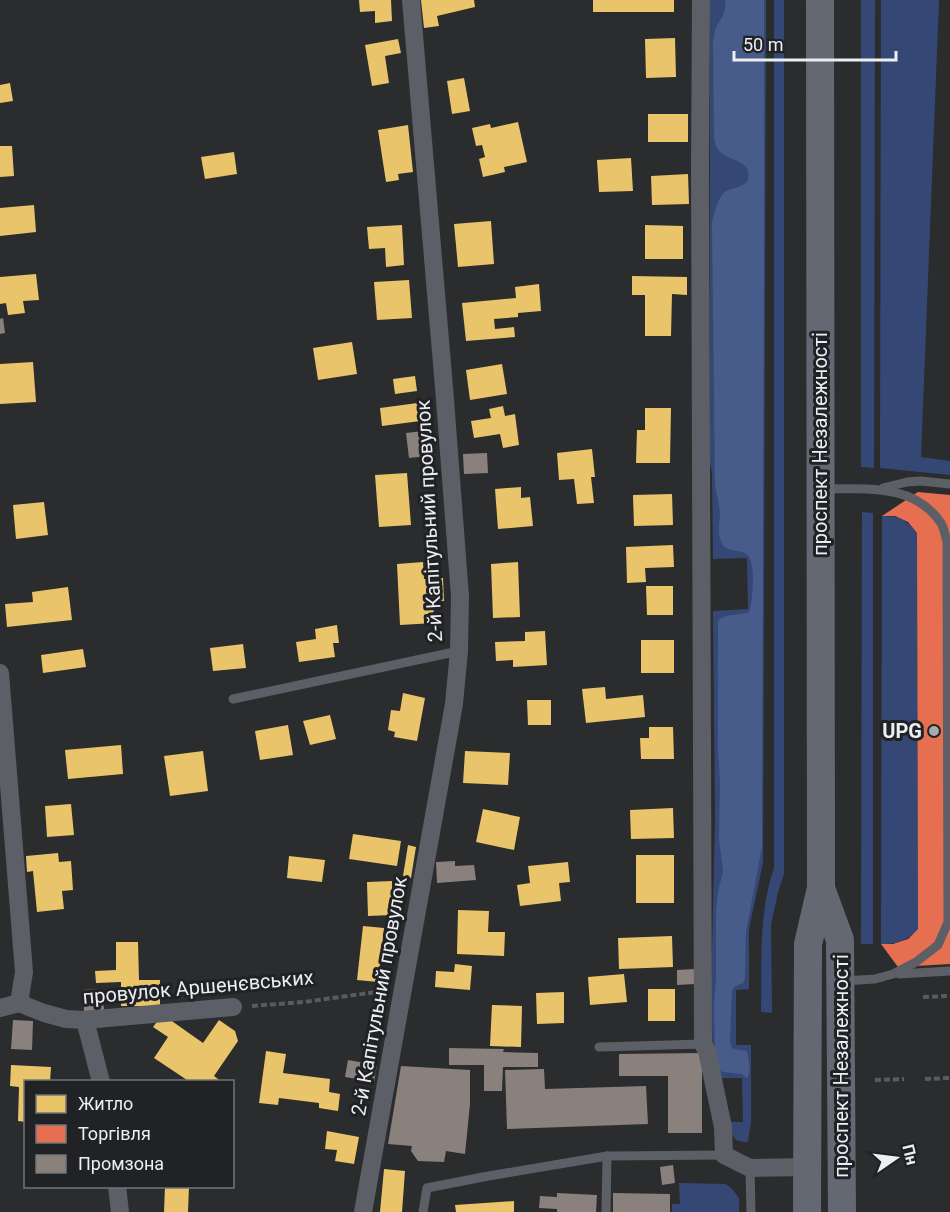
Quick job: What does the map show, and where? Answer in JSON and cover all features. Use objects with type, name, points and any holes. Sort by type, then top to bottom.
[{"type":"main road","name":"проспект Незалежності","points":[[807,1212],[808,944],[821,888],[820,0]]},
{"type":"main road","name":"проспект Незалежності","points":[[821,888],[840,940],[842,1212]]},
{"type":"street","name":"2-й Капітульний провулок","points":[[363,1212],[454,704],[459,651],[460,596],[411,0]]},
{"type":"street","points":[[701,0],[703,1044],[707,1052],[723,1127],[724,1155],[750,1168],[807,1167]]},
{"type":"street","points":[[0,673],[24,972],[20,1003],[0,1008]]},
{"type":"street","name":"провулок Аршенєвських","points":[[20,1003],[66,1019],[85,1020],[233,1007]]},
{"type":"street","points":[[85,1020],[100,1080]]},
{"type":"street","points":[[117,1188],[120,1212]]},
{"type":"lane","points":[[877,489],[921,481],[950,484]]},
{"type":"lane","points":[[820,489],[877,489],[896,491],[910,496],[929,509],[942,524],[947,541],[948,922],[938,945],[916,962],[893,974],[875,979],[841,981]]},
{"type":"lane","points":[[233,699],[459,651]]},
{"type":"lane","points":[[893,974],[950,971]]},
{"type":"lane","points":[[598,1047],[703,1044]]},
{"type":"lane","points":[[423,1212],[427,1188],[483,1176],[607,1156],[724,1155]]},
{"type":"lane","points":[[606,1212],[607,1156]]},
{"type":"lane","points":[[750,1168],[751,1212]]},
{"type":"path","name":"провулок Аршенєвських","points":[[233,1007],[304,1002],[403,989]]},
{"type":"path","points":[[923,996],[950,996]]},
{"type":"path","points":[[925,1079],[950,1078]]},
{"type":"path","points":[[875,1080],[904,1079]]},
{"type":"shaded area","points":[[710,0],[766,0],[763,863],[749,929],[749,989],[736,990],[736,1045],[751,1045],[751,1122],[748,1142],[739,1141],[734,1137],[730,1122],[743,1122],[742,1078],[721,1078],[713,1064],[711,994],[715,816],[713,611],[748,609],[747,558],[713,559],[710,464]]},
{"type":"shaded area","points":[[725,0],[764,0],[762,847],[746,932],[745,978],[743,983],[734,987],[732,991],[730,1040],[733,1049],[747,1051],[749,1069],[747,1078],[742,1074],[719,1070],[715,1052],[714,1004],[716,910],[723,872],[719,839],[718,621],[724,617],[749,612],[753,580],[749,557],[745,553],[728,549],[721,541],[720,513],[715,485],[712,221],[723,194],[744,185],[748,177],[746,167],[719,151],[714,139],[713,43],[715,30],[724,11]]},
{"type":"shaded area","points":[[774,0],[784,0],[784,874],[771,925],[772,1013],[761,1012],[761,958],[765,904],[774,868]]},
{"type":"shaded area","points":[[861,0],[875,0],[874,468],[861,467]]},
{"type":"shaded area","points":[[881,0],[939,0],[921,457],[950,461],[950,475],[880,468]]},
{"type":"shaded area","points":[[862,512],[873,513],[873,944],[861,944]]},
{"type":"shaded area","points":[[882,516],[902,520],[917,533],[918,929],[901,941],[881,944]]},
{"type":"shaded area","points":[[679,1183],[726,1184],[739,1198],[739,1212],[672,1212],[672,1204],[680,1204]]},
{"type":"building: Житло","points":[[359,0],[391,0],[392,21],[375,23],[375,11],[360,12]]},
{"type":"building: Житло","points":[[421,0],[474,0],[475,7],[437,16],[439,26],[424,28]]},
{"type":"building: Житло","points":[[593,0],[674,0],[674,12],[593,12]]},
{"type":"building: Житло","points":[[675,38],[676,77],[646,78],[645,39]]},
{"type":"building: Житло","points":[[398,39],[401,53],[385,56],[389,83],[372,86],[365,45]]},
{"type":"building: Житло","points":[[464,78],[470,111],[452,114],[447,81]]},
{"type":"building: Житло","points":[[10,83],[13,101],[0,103],[0,85]]},
{"type":"building: Житло","points":[[648,114],[688,114],[688,142],[648,142]]},
{"type":"building: Житло","points":[[518,122],[527,162],[504,167],[505,172],[483,177],[479,159],[485,157],[482,145],[476,146],[472,128],[490,124],[491,128]]},
{"type":"building: Житло","points":[[408,125],[413,172],[398,174],[399,180],[386,182],[378,130]]},
{"type":"building: Житло","points":[[0,146],[12,146],[14,176],[0,177]]},
{"type":"building: Житло","points":[[234,152],[237,174],[205,179],[201,157]]},
{"type":"building: Житло","points":[[631,158],[633,191],[599,192],[597,160]]},
{"type":"building: Житло","points":[[688,174],[689,204],[652,205],[651,176]]},
{"type":"building: Житло","points":[[34,205],[36,232],[0,236],[0,208]]},
{"type":"building: Житло","points":[[491,221],[494,264],[458,267],[454,224]]},
{"type":"building: Житло","points":[[402,225],[404,265],[386,267],[385,248],[369,249],[367,227]]},
{"type":"building: Житло","points":[[645,225],[683,226],[683,259],[645,259]]},
{"type":"building: Житло","points":[[36,274],[39,300],[23,301],[25,313],[8,315],[6,303],[0,304],[0,277]]},
{"type":"building: Житло","points":[[632,276],[687,277],[687,295],[672,294],[671,336],[645,336],[645,295],[632,295]]},
{"type":"building: Житло","points":[[409,280],[412,318],[377,320],[374,282]]},
{"type":"building: Житло","points":[[539,284],[541,311],[518,313],[518,317],[494,319],[495,329],[514,327],[515,337],[466,341],[462,303],[516,298],[515,287]]},
{"type":"building: Житло","points":[[352,342],[357,374],[318,380],[313,348]]},
{"type":"building: Житло","points":[[33,362],[36,402],[0,404],[0,364]]},
{"type":"building: Житло","points":[[502,364],[507,394],[470,400],[466,370]]},
{"type":"building: Житло","points":[[415,376],[417,391],[395,394],[393,379]]},
{"type":"building: Житло","points":[[425,402],[428,420],[382,426],[380,408]]},
{"type":"building: Житло","points":[[503,406],[505,416],[515,414],[519,445],[503,448],[500,434],[474,438],[471,421],[491,418],[489,409]]},
{"type":"building: Житло","points":[[645,408],[671,408],[670,463],[636,463],[637,430],[645,430]]},
{"type":"building: Житло","points":[[592,449],[595,477],[591,477],[594,503],[577,504],[574,479],[559,480],[557,453]]},
{"type":"building: Житло","points":[[407,473],[411,525],[379,527],[375,475]]},
{"type":"building: Житло","points":[[521,487],[521,498],[530,497],[533,526],[498,529],[495,489]]},
{"type":"building: Житло","points":[[672,494],[673,525],[634,526],[633,495]]},
{"type":"building: Житло","points":[[44,502],[48,535],[16,539],[13,505]]},
{"type":"building: Житло","points":[[673,545],[674,567],[645,568],[646,582],[627,583],[626,547]]},
{"type":"building: Житло","points":[[423,562],[424,579],[443,578],[444,601],[433,601],[434,623],[400,625],[397,564]]},
{"type":"building: Житло","points":[[518,562],[520,617],[493,618],[491,564]]},
{"type":"building: Житло","points":[[646,586],[673,586],[673,615],[647,615]]},
{"type":"building: Житло","points":[[68,587],[72,620],[7,627],[5,604],[33,602],[32,592]]},
{"type":"building: Житло","points":[[337,625],[339,643],[333,643],[335,657],[299,662],[296,642],[316,639],[315,629]]},
{"type":"building: Житло","points":[[545,631],[547,665],[513,667],[513,660],[496,661],[495,642],[525,641],[525,632]]},
{"type":"building: Житло","points":[[641,640],[674,640],[674,673],[641,673]]},
{"type":"building: Житло","points":[[243,644],[246,668],[213,671],[210,648]]},
{"type":"building: Житло","points":[[83,649],[86,667],[43,673],[41,655]]},
{"type":"building: Житло","points":[[605,687],[606,699],[643,695],[645,717],[586,723],[582,689]]},
{"type":"building: Житло","points":[[403,693],[425,698],[417,741],[394,737],[395,732],[388,730],[391,710],[400,711]]},
{"type":"building: Житло","points":[[527,700],[551,700],[551,725],[528,725]]},
{"type":"building: Житло","points":[[330,715],[336,739],[310,745],[303,721]]},
{"type":"building: Житло","points":[[288,725],[293,755],[260,760],[255,731]]},
{"type":"building: Житло","points":[[649,727],[673,727],[674,759],[641,759],[640,738],[649,738]]},
{"type":"building: Житло","points":[[121,745],[123,774],[68,779],[65,750]]},
{"type":"building: Житло","points":[[203,751],[208,791],[170,796],[164,756]]},
{"type":"building: Житло","points":[[465,751],[510,753],[508,785],[463,783]]},
{"type":"building: Житло","points":[[71,804],[74,835],[47,837],[45,806]]},
{"type":"building: Житло","points":[[673,808],[674,838],[631,839],[630,810]]},
{"type":"building: Житло","points":[[483,809],[520,817],[514,850],[476,842]]},
{"type":"building: Житло","points":[[353,834],[401,841],[397,866],[349,859]]},
{"type":"building: Житло","points":[[408,845],[416,847],[411,878],[403,876]]},
{"type":"building: Житло","points":[[58,853],[59,862],[71,861],[73,890],[62,891],[64,909],[37,912],[33,871],[27,872],[26,856]]},
{"type":"building: Житло","points":[[636,855],[674,855],[674,903],[636,903]]},
{"type":"building: Житло","points":[[289,856],[325,860],[322,882],[287,878]]},
{"type":"building: Житло","points":[[568,862],[570,882],[559,883],[561,901],[520,906],[517,885],[530,883],[528,866]]},
{"type":"building: Житло","points":[[392,881],[393,915],[368,916],[367,882]]},
{"type":"building: Житло","points":[[458,910],[489,911],[488,932],[505,932],[504,956],[457,954]]},
{"type":"building: Житло","points":[[363,926],[384,928],[378,982],[357,980]]},
{"type":"building: Житло","points":[[672,936],[673,967],[619,969],[618,938]]},
{"type":"building: Житло","points":[[116,942],[138,942],[139,980],[160,980],[160,1006],[121,1006],[121,982],[96,983],[95,971],[116,970]]},
{"type":"building: Житло","points":[[455,964],[472,966],[470,990],[435,987],[436,971],[454,972]]},
{"type":"building: Житло","points":[[624,974],[627,1002],[590,1005],[588,977]]},
{"type":"building: Житло","points":[[648,989],[675,989],[675,1021],[648,1021]]},
{"type":"building: Житло","points":[[564,992],[564,1023],[537,1024],[536,993]]},
{"type":"building: Житло","points":[[492,1005],[522,1006],[521,1047],[490,1046]]},
{"type":"building: Житло","points":[[159,1019],[169,1019],[203,1043],[219,1020],[235,1031],[238,1041],[214,1076],[219,1080],[187,1080],[154,1058],[168,1037],[153,1027]]},
{"type":"building: Житло","points":[[266,1051],[286,1054],[283,1073],[330,1079],[329,1092],[340,1094],[338,1111],[319,1108],[319,1103],[279,1098],[278,1105],[259,1103]]},
{"type":"building: Житло","points":[[11,1065],[51,1067],[50,1080],[24,1080],[24,1122],[18,1121],[19,1087],[10,1086]]},
{"type":"building: Житло","points":[[327,1131],[359,1137],[354,1164],[335,1161],[337,1150],[325,1149]]},
{"type":"building: Житло","points":[[384,1169],[405,1171],[402,1212],[380,1212]]},
{"type":"building: Житло","points":[[165,1188],[189,1188],[188,1212],[164,1212]]},
{"type":"building: Житло","points":[[514,1201],[514,1212],[456,1212],[455,1205]]},
{"type":"building: Торгівля","name":"UPG","points":[[918,492],[950,495],[950,964],[898,967],[881,944],[893,944],[908,939],[918,929],[917,533],[908,522],[895,516],[882,516]]},
{"type":"building: Промзона","points":[[3,318],[5,333],[0,334],[0,319]]},
{"type":"building: Промзона","points":[[432,430],[435,455],[409,458],[406,433]]},
{"type":"building: Промзона","points":[[487,453],[488,473],[464,474],[463,454]]},
{"type":"building: Промзона","points":[[455,861],[455,866],[474,865],[476,880],[437,883],[436,862]]},
{"type":"building: Промзона","points":[[695,969],[695,984],[677,985],[677,970]]},
{"type":"building: Промзона","points":[[102,989],[104,1010],[84,1011],[83,990]]},
{"type":"building: Промзона","points":[[13,1020],[33,1021],[32,1050],[11,1049]]},
{"type":"building: Промзона","points":[[449,1048],[504,1049],[503,1052],[538,1053],[538,1067],[503,1067],[502,1091],[484,1091],[484,1065],[449,1065]]},
{"type":"building: Промзона","points":[[702,1053],[702,1133],[668,1133],[668,1076],[619,1076],[619,1054]]},
{"type":"building: Промзона","points":[[348,1060],[377,1065],[374,1082],[345,1077]]},
{"type":"building: Промзона","points":[[401,1066],[470,1070],[470,1104],[465,1154],[446,1151],[444,1162],[418,1161],[411,1151],[412,1146],[388,1144]]},
{"type":"building: Промзона","points":[[544,1069],[545,1089],[646,1086],[648,1124],[507,1129],[505,1070]]},
{"type":"building: Промзона","points":[[673,1165],[675,1183],[662,1185],[660,1167]]},
{"type":"building: Промзона","points":[[557,1193],[597,1195],[596,1212],[557,1212],[557,1209],[539,1208],[540,1196],[557,1197]]},
{"type":"building: Промзона","points":[[613,1193],[670,1194],[670,1212],[613,1212]]},
{"type":"place","name":"UPG","points":[[934,731]]}]
